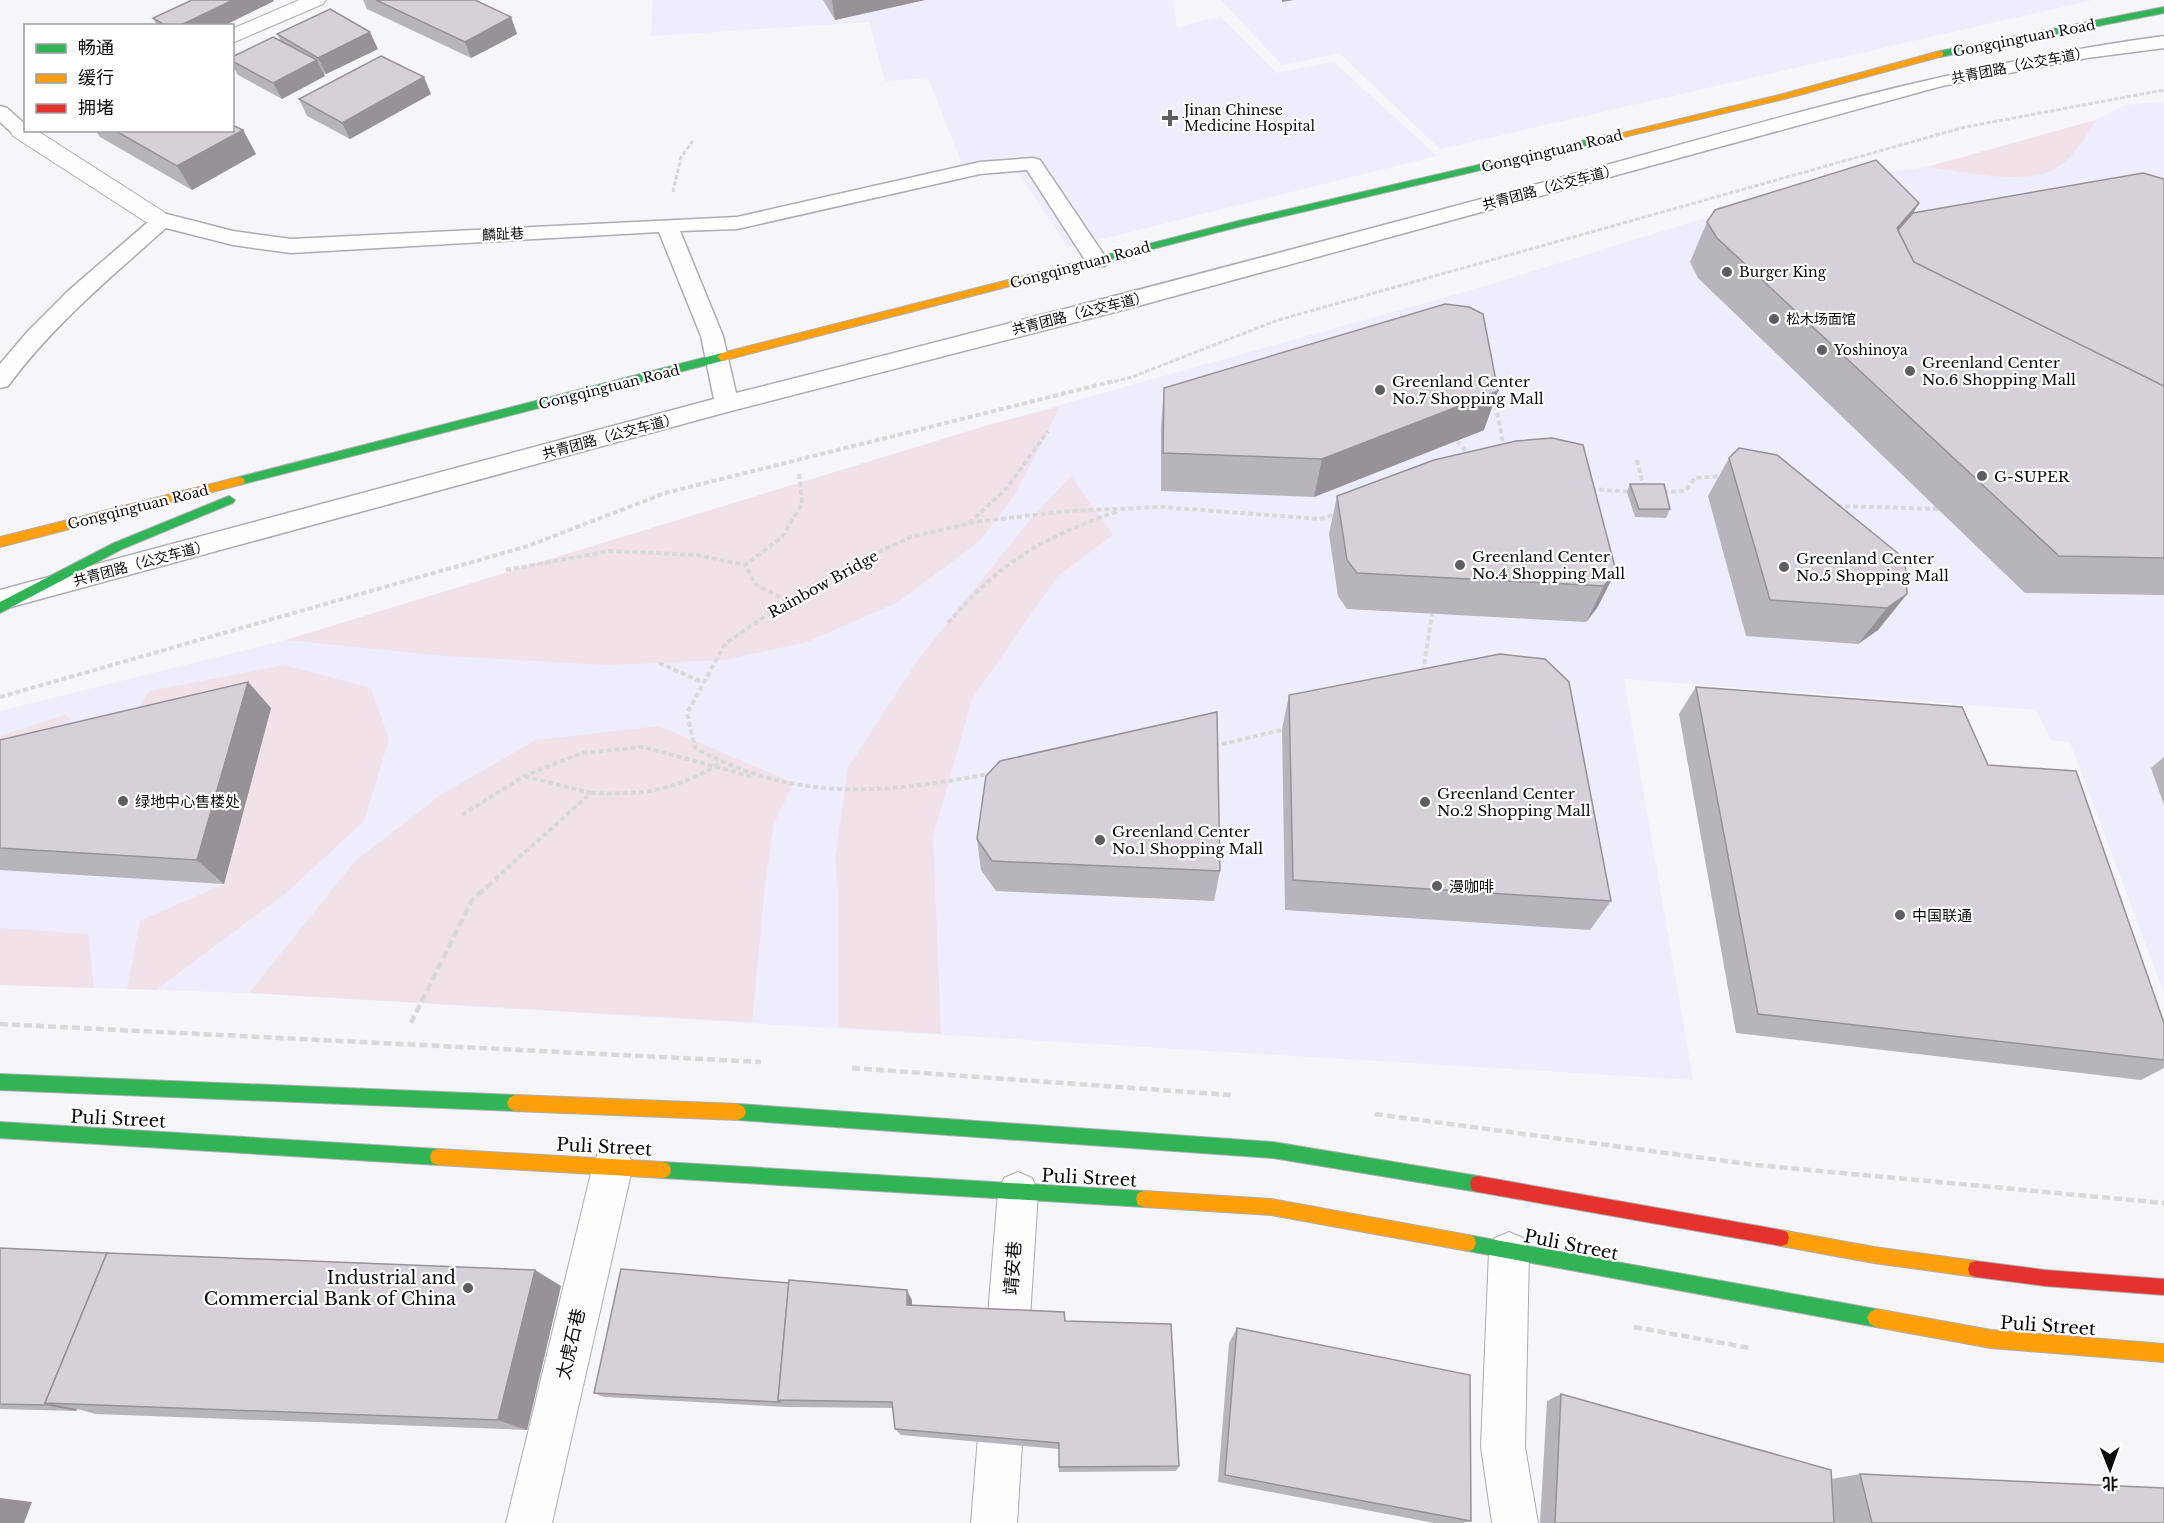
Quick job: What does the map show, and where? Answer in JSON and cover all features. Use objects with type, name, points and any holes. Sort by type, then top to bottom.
[{"type":"street","points":[[234,36],[316,0]]},
{"type":"street","name":"Gongqingtuan Road","points":[[0,542],[1238,224],[1785,96],[1912,60],[2164,10]]},
{"type":"street","points":[[15,133],[158,219]]},
{"type":"street","points":[[0,608],[118,546],[337,455]]},
{"type":"street","name":"Puli Street","points":[[0,1082],[789,1114],[1014,1133],[1273,1150],[1551,1196],[1874,1255],[2045,1278],[2164,1287]]},
{"type":"street","name":"Puli Street","points":[[0,1130],[613,1165],[1271,1207],[1991,1340],[2164,1353]]},
{"type":"street","name":"太虎石巷","points":[[529,1523],[613,1165]]},
{"type":"street","name":"靖安巷","points":[[994,1523],[1018,1192]]},
{"type":"street","points":[[1509,1252],[1503,1447],[1515,1523]]},
{"type":"lane","name":"共青团路（公交车道）","points":[[0,600],[727,404],[1131,301],[1940,81],[2087,52],[2164,42]]},
{"type":"lane","points":[[0,112],[15,133]]},
{"type":"lane","name":"麟趾巷","points":[[158,219],[233,238],[291,246],[737,223],[980,168],[1033,164],[1097,261]]},
{"type":"lane","points":[[0,380],[50,324],[158,219]]},
{"type":"lane","points":[[667,225],[712,336],[727,404]]},
{"type":"path","points":[[0,697],[528,546],[665,493],[1132,377],[1278,320],[1965,127],[2164,90]]},
{"type":"path","points":[[667,225],[681,157],[693,141]]},
{"type":"path","points":[[1492,387],[1505,456]]},
{"type":"path","points":[[968,524],[1006,489],[1048,431]]},
{"type":"path","points":[[1457,441],[1472,458]]},
{"type":"path","points":[[1637,460],[1645,492]]},
{"type":"path","points":[[506,570],[610,551],[697,555],[745,565],[782,537],[802,504],[799,472]]},
{"type":"path","points":[[1716,475],[1717,486]]},
{"type":"path","points":[[1660,492],[1685,491],[1695,478],[1716,475],[1725,477]]},
{"type":"path","points":[[1582,488],[1653,492]]},
{"type":"path","points":[[1828,506],[1941,509]]},
{"type":"path","name":"Rainbow Bridge","points":[[997,772],[876,790],[812,788],[720,763],[695,748],[687,713],[702,682],[725,644],[786,601],[842,570],[911,537],[968,524],[1068,511],[1161,507],[1227,514]]},
{"type":"path","points":[[948,623],[974,590],[1020,553],[1064,529],[1125,509]]},
{"type":"path","points":[[1227,514],[1320,519],[1342,512]]},
{"type":"path","points":[[745,565],[755,584],[786,601]]},
{"type":"path","points":[[1422,681],[1432,614]]},
{"type":"path","points":[[659,663],[702,682]]},
{"type":"path","points":[[1212,746],[1293,727]]},
{"type":"path","points":[[462,815],[524,776],[582,753],[643,747],[753,777]]},
{"type":"path","points":[[524,776],[591,793],[642,796],[693,780],[720,763]]},
{"type":"path","points":[[411,1023],[472,900],[591,793]]},
{"type":"path","points":[[1628,1325],[1721,1345],[1755,1348]]},
{"type":"shaded area","name":"Jinan Chinese Medicine Hospital","points":[[653,0],[1173,0],[1177,27],[1221,17],[1277,73],[1334,62],[1437,156],[1068,247],[1010,161],[962,164],[928,78],[885,81],[869,22],[651,36]]},
{"type":"shaded area","points":[[1221,0],[2092,0],[1440,149],[1339,53],[1282,65]]},
{"type":"shaded area","points":[[2164,102],[2164,993],[2070,742],[2051,740],[2036,710],[1624,679],[1693,1080],[249,993],[0,985],[0,711],[286,640],[995,423],[1472,290],[1824,181],[1927,167],[2096,120],[2125,105]]},
{"type":"shaded area","points":[[2096,120],[2082,142],[2065,162],[2039,175],[1990,176],[1927,167]]},
{"type":"shaded area","points":[[1060,407],[1014,496],[980,541],[898,602],[807,642],[724,660],[608,665],[445,656],[286,640],[995,423]]},
{"type":"shaded area","points":[[1071,476],[1113,535],[1057,577],[972,699],[933,837],[941,1034],[838,1027],[838,890],[835,859],[848,767],[920,657],[1029,521]]},
{"type":"shaded area","points":[[284,665],[371,688],[389,739],[364,821],[285,894],[156,990],[127,989],[140,921],[224,884],[139,708],[149,691]]},
{"type":"shaded area","points":[[65,715],[71,720],[0,746],[0,736]]},
{"type":"shaded area","points":[[659,726],[794,783],[774,823],[765,885],[752,1022],[249,993],[355,861],[442,794],[536,740]]},
{"type":"shaded area","points":[[0,928],[88,934],[94,988],[0,985]]},
{"type":"building","points":[[192,0],[233,0],[183,24],[163,24],[153,18]]},
{"type":"building","points":[[376,0],[475,0],[511,17],[465,42]]},
{"type":"building","points":[[330,9],[370,32],[318,58],[277,34]]},
{"type":"building","points":[[273,37],[317,60],[273,83],[234,62],[234,56]]},
{"type":"building","points":[[381,56],[424,77],[342,123],[299,99]]},
{"type":"building","points":[[234,126],[243,130],[177,166],[118,132],[234,132]]},
{"type":"building","name":"Greenland Center No.6 Shopping Mall","points":[[1876,160],[1919,203],[1897,228],[1914,262],[2164,386],[2164,558],[2059,556],[1717,238],[1707,222],[1715,210]]},
{"type":"building","points":[[2143,173],[2164,179],[2164,386],[1914,262],[1898,230],[1913,213]]},
{"type":"building","points":[[1445,304],[1469,307],[1483,314],[1498,391],[1322,459],[1163,453],[1164,388]]},
{"type":"building","name":"Greenland Center No.4 Shopping Mall","points":[[1552,438],[1583,445],[1616,571],[1604,586],[1357,573],[1347,560],[1337,496],[1434,460],[1516,441]]},
{"type":"building","points":[[1739,448],[1777,455],[1905,559],[1907,594],[1887,608],[1770,600],[1729,458]]},
{"type":"building","points":[[1630,484],[1664,484],[1670,509],[1639,509]]},
{"type":"building","name":"Greenland Center No.2 Shopping Mall","points":[[1500,654],[1545,659],[1569,682],[1611,901],[1293,880],[1289,695]]},
{"type":"building","name":"绿地中心售楼处","points":[[248,682],[197,860],[0,848],[0,740]]},
{"type":"building","name":"中国联通","points":[[1696,687],[1962,707],[1988,765],[2076,771],[2164,1023],[2164,1060],[1758,1014]]},
{"type":"building","name":"Greenland Center No.1 Shopping Mall","points":[[1217,712],[1220,871],[992,861],[977,839],[986,776],[1000,761]]},
{"type":"building","points":[[0,1248],[107,1253],[45,1405],[0,1404]]},
{"type":"building","points":[[107,1253],[535,1270],[498,1420],[45,1403]]},
{"type":"building","points":[[621,1269],[789,1283],[778,1400],[780,1402],[594,1393]]},
{"type":"building","points":[[789,1280],[907,1290],[907,1305],[1064,1312],[1065,1321],[1171,1324],[1179,1466],[1059,1467],[1059,1443],[895,1429],[892,1402],[778,1400]]},
{"type":"building","points":[[1237,1328],[1470,1375],[1471,1521],[1225,1475]]},
{"type":"building","points":[[1561,1394],[1831,1470],[1834,1523],[1555,1523]]},
{"type":"building","points":[[1860,1474],[2164,1488],[2164,1523],[1872,1523]]},
{"type":"traffic: fast","points":[[1940,54],[2164,10]]},
{"type":"traffic: fast","points":[[1071,267],[1238,224],[1611,137]]},
{"type":"traffic: fast","points":[[239,481],[722,357]]},
{"type":"traffic: fast","points":[[0,608],[118,546],[229,500]]},
{"type":"traffic: fast","points":[[0,1082],[515,1103]]},
{"type":"traffic: fast","points":[[738,1112],[1273,1150],[1478,1184]]},
{"type":"traffic: fast","points":[[0,1130],[438,1157]]},
{"type":"traffic: fast","points":[[663,1170],[1144,1199]]},
{"type":"traffic: fast","points":[[1468,1243],[1876,1318]]},
{"type":"traffic: slow","points":[[1611,137],[1785,96],[1940,54]]},
{"type":"traffic: slow","points":[[722,357],[1071,267]]},
{"type":"traffic: slow","points":[[0,542],[239,481]]},
{"type":"traffic: slow","points":[[515,1103],[738,1112]]},
{"type":"traffic: slow","points":[[438,1157],[663,1170]]},
{"type":"traffic: slow","points":[[1144,1199],[1271,1207],[1468,1243]]},
{"type":"traffic: slow","points":[[1781,1238],[1874,1255],[1976,1269]]},
{"type":"traffic: slow","points":[[1876,1318],[1991,1339],[2164,1353]]},
{"type":"traffic: jam","points":[[1478,1184],[1781,1238]]},
{"type":"traffic: jam","points":[[1976,1269],[2045,1278],[2164,1287]]},
{"type":"place","name":"Jinan Chinese Medicine Hospital","points":[[1170,118]]},
{"type":"place","name":"Burger King","points":[[1727,272]]},
{"type":"place","name":"松木场面馆","points":[[1774,319]]},
{"type":"place","name":"Yoshinoya","points":[[1822,350]]},
{"type":"place","name":"Greenland Center No.6 Shopping Mall","points":[[1910,371]]},
{"type":"place","name":"Greenland Center No.7 Shopping Mall","points":[[1380,390]]},
{"type":"place","name":"G-SUPER","points":[[1982,476]]},
{"type":"place","name":"Greenland Center No.4 Shopping Mall","points":[[1460,565]]},
{"type":"place","name":"Greenland Center No.5 Shopping Mall","points":[[1784,567]]},
{"type":"place","name":"绿地中心售楼处","points":[[123,801]]},
{"type":"place","name":"Greenland Center No.2 Shopping Mall","points":[[1425,802]]},
{"type":"place","name":"Greenland Center No.1 Shopping Mall","points":[[1100,840]]},
{"type":"place","name":"漫咖啡","points":[[1437,886]]},
{"type":"place","name":"中国联通","points":[[1900,915]]},
{"type":"place","name":"Industrial and Commercial Bank of China","points":[[468,1288]]}]
